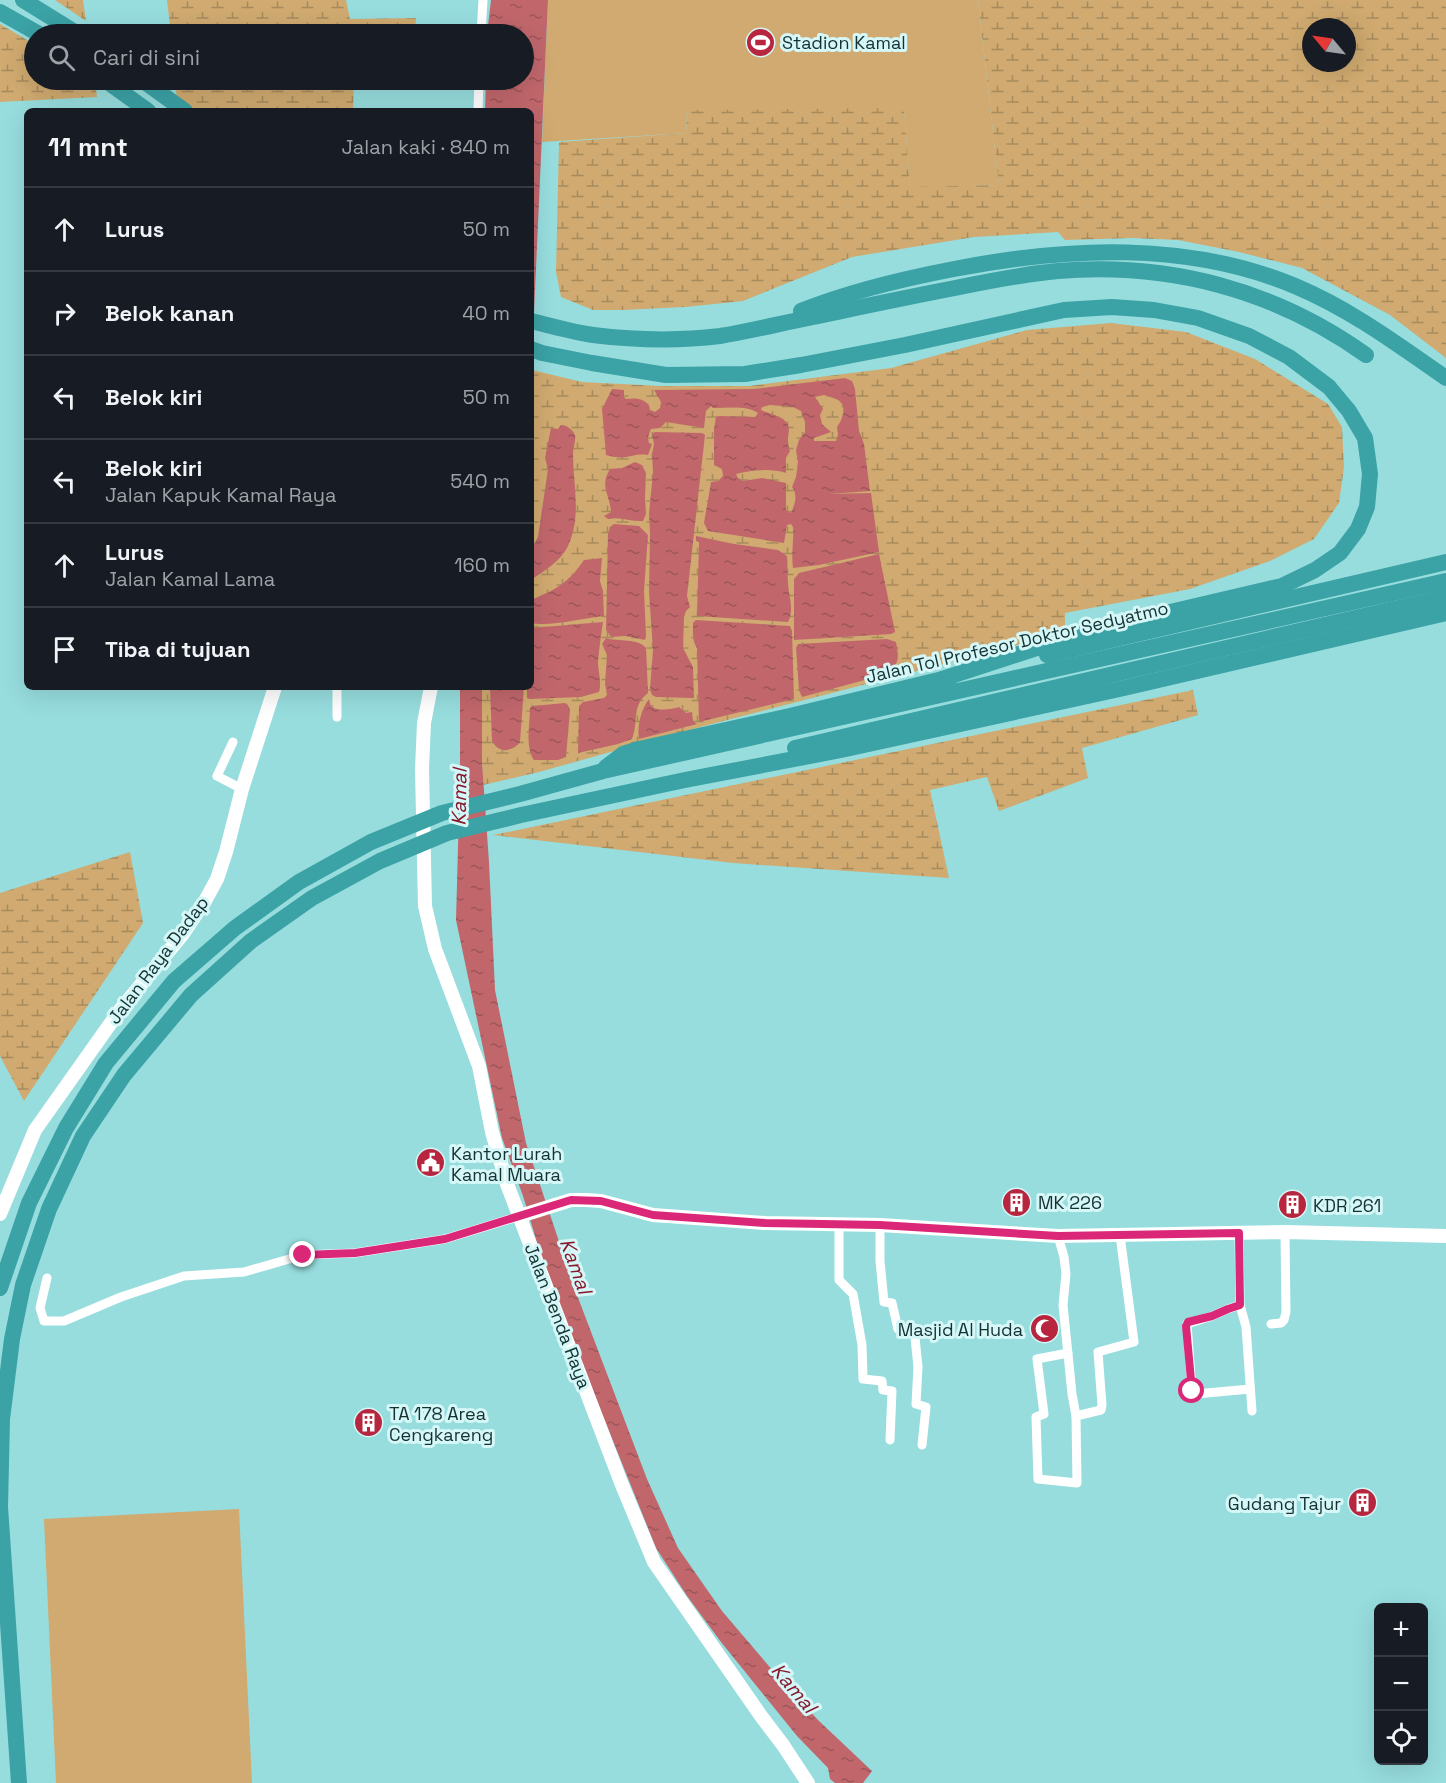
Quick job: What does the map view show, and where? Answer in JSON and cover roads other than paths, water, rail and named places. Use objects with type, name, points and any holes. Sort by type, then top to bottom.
[{"type":"highway","points":[[23,0],[62,24]]},
{"type":"highway","points":[[0,12],[24,26]]},
{"type":"highway","points":[[119,90],[144,108]]},
{"type":"highway","points":[[156,90],[181,108]]},
{"type":"highway","points":[[744,331],[862,290],[972,266],[1011,259],[1070,253],[1151,254],[1209,261],[1251,271],[1293,286],[1365,322],[1446,378]]},
{"type":"highway","points":[[534,322],[592,335],[665,339],[718,336],[1005,278],[1057,271],[1107,270],[1197,279],[1252,294],[1323,327],[1366,355]]},
{"type":"highway","points":[[536,351],[666,375],[745,374],[905,345],[1064,310],[1112,307],[1154,310],[1198,318],[1249,336],[1289,357],[1329,387],[1349,411],[1365,438],[1370,474],[1367,507],[1358,529],[1340,553],[1315,570],[1282,586],[1089,631],[942,679]]},
{"type":"highway","name":"Jalan Tol Profesor Doktor Sedyatmo","points":[[603,771],[623,754],[639,749],[790,716],[1446,562]]},
{"type":"highway","name":"Jalan Tol Profesor Doktor Sedyatmo","points":[[0,1288],[29,1203],[66,1128],[106,1064],[174,981],[235,927],[299,882],[371,842],[442,813],[603,771],[1446,581]]},
{"type":"highway","points":[[685,780],[822,742],[1446,597]]},
{"type":"highway","points":[[19,1783],[0,1507],[2,1419],[12,1339],[23,1285],[49,1209],[83,1136],[124,1076],[190,995],[251,941],[312,898],[380,861],[447,833],[685,780],[841,750],[1446,613]]},
{"type":"main road","name":"Jalan Raya Dadap","points":[[0,1214],[35,1130],[120,1010],[182,935],[217,879],[242,789],[274,690]]},
{"type":"main road","name":"Jalan Benda Raya","points":[[430,690],[424,723],[422,768],[424,906],[435,949],[479,1066],[492,1132],[507,1184],[524,1215],[622,1485],[654,1562],[808,1783]]},
{"type":"main road","points":[[524,1215],[571,1200],[586,1200],[601,1201],[653,1215],[765,1223],[880,1225],[1058,1236],[1285,1232],[1446,1236]]},
{"type":"street","points":[[482,24],[483,0]]},
{"type":"street","points":[[478,108],[479,90]]},
{"type":"street","points":[[337,690],[337,717]]},
{"type":"street","points":[[233,742],[217,775],[242,789]]},
{"type":"street","points":[[47,1278],[40,1308],[44,1321],[63,1322],[121,1297],[184,1276],[244,1272],[303,1255],[355,1253],[445,1239],[524,1215]]},
{"type":"street","points":[[840,1224],[839,1280],[853,1294],[862,1345],[863,1378],[882,1381],[883,1390],[892,1391],[890,1440]]},
{"type":"street","points":[[880,1225],[880,1261],[884,1302],[892,1303],[898,1329],[914,1328],[918,1367],[916,1404],[926,1407],[922,1445]]},
{"type":"street","points":[[1270,1324],[1281,1323],[1286,1312],[1285,1232]]},
{"type":"street","points":[[1239,1233],[1240,1305],[1246,1327],[1252,1411]]},
{"type":"street","points":[[1076,1416],[1101,1410],[1098,1352],[1134,1342],[1120,1235]]},
{"type":"street","points":[[1058,1236],[1066,1274],[1063,1305],[1076,1416],[1077,1483],[1038,1479],[1036,1417],[1044,1414],[1037,1359],[1068,1353]]},
{"type":"street","points":[[1240,1305],[1187,1324],[1192,1391],[1196,1394],[1250,1389]]},
{"type":"water","points":[[491,0],[548,0],[534,313],[534,108],[485,108],[486,90],[534,90],[534,24],[488,24]]},
{"type":"water","points":[[845,378],[852,381],[870,491],[829,494],[871,493],[879,552],[819,565],[793,568],[793,527],[791,524],[787,525],[784,543],[708,531],[704,523],[711,482],[718,481],[723,476],[722,469],[714,465],[716,417],[755,417],[758,413],[753,410],[737,407],[713,408],[711,406],[706,411],[704,428],[666,422],[660,428],[651,429],[648,437],[649,443],[652,444],[648,455],[614,457],[606,455],[602,409],[612,389],[624,390],[626,399],[641,400],[655,412],[660,408],[661,402],[654,390],[753,389]],"holes":[[[824,395],[838,400],[843,406],[836,441],[814,441],[814,438],[831,432],[822,424],[820,415],[823,409],[815,397]],[[770,405],[793,407],[801,411],[805,422],[805,432],[796,450],[798,462],[792,487],[795,500],[791,513],[786,510],[786,483],[762,478],[743,481],[736,474],[761,470],[786,473],[786,458],[790,451],[788,425],[783,419],[761,410],[762,407]]]},
{"type":"water","points":[[561,425],[565,426],[570,428],[575,435],[573,454],[575,523],[565,551],[552,565],[534,578],[534,544],[538,537],[548,469],[545,458],[551,428],[558,429]]},
{"type":"water","points":[[655,432],[702,433],[705,435],[687,596],[690,607],[684,617],[683,648],[693,667],[694,698],[656,697],[652,695],[650,689],[653,650],[649,592],[649,514],[653,472],[652,434]]},
{"type":"water","points":[[635,462],[642,465],[646,473],[646,514],[643,521],[608,519],[604,516],[611,512],[605,486],[607,475],[610,469],[622,468]]},
{"type":"water","points":[[614,524],[639,526],[648,535],[644,591],[645,640],[625,636],[611,637],[606,630],[608,534],[610,527]]},
{"type":"water","points":[[696,536],[778,550],[787,556],[791,607],[788,622],[697,616],[699,542],[696,541]]},
{"type":"water","points":[[879,554],[895,632],[794,640],[794,579],[799,573]]},
{"type":"water","points":[[602,558],[600,581],[603,591],[604,616],[557,623],[534,623],[534,599],[562,584],[584,560]]},
{"type":"water","points":[[696,620],[790,626],[794,699],[699,722],[697,648],[693,633],[693,623]]},
{"type":"water","points":[[603,622],[598,662],[599,692],[581,697],[527,698],[527,690],[534,690],[534,628]]},
{"type":"water","points":[[606,638],[633,641],[646,648],[648,693],[639,703],[632,739],[578,753],[579,706],[583,702],[604,698],[607,695],[605,684],[607,655],[602,644]]},
{"type":"water","points":[[887,639],[896,642],[898,656],[894,667],[887,674],[802,697],[799,690],[796,648],[798,644]]},
{"type":"water","points":[[460,690],[482,690],[482,762],[495,990],[526,1143],[577,1295],[647,1479],[678,1548],[722,1611],[818,1720],[872,1771],[863,1783],[835,1783],[830,1779],[828,1768],[797,1736],[721,1642],[687,1596],[656,1548],[548,1279],[523,1196],[502,1138],[456,920]]},
{"type":"water","points":[[490,690],[524,690],[520,742],[509,750],[502,750],[492,741]]},
{"type":"water","points":[[649,699],[652,706],[657,709],[679,707],[686,713],[692,712],[693,721],[697,724],[639,739],[640,718]]},
{"type":"water","points":[[565,703],[570,710],[566,757],[558,760],[534,760],[529,742],[530,708]]},
{"type":"place","name":"Stadion Kamal","points":[[761,42]]},
{"type":"place","name":"Kantor Lurah Kamal Muara","points":[[430,1163]]},
{"type":"place","name":"MK 226","points":[[1017,1202]]},
{"type":"place","name":"KDR 261","points":[[1292,1205]]},
{"type":"place","name":"Masjid Al Huda","points":[[1044,1329]]},
{"type":"place","name":"TA 178 Area Cengkareng","points":[[368,1423]]},
{"type":"place","name":"Gudang Tajur","points":[[1362,1503]]},
{"type":"water label","name":"Kamal","points":[[459,797]]},
{"type":"water label","name":"Kamal","points":[[576,1266]]},
{"type":"water label","name":"Kamal","points":[[794,1688]]}]
